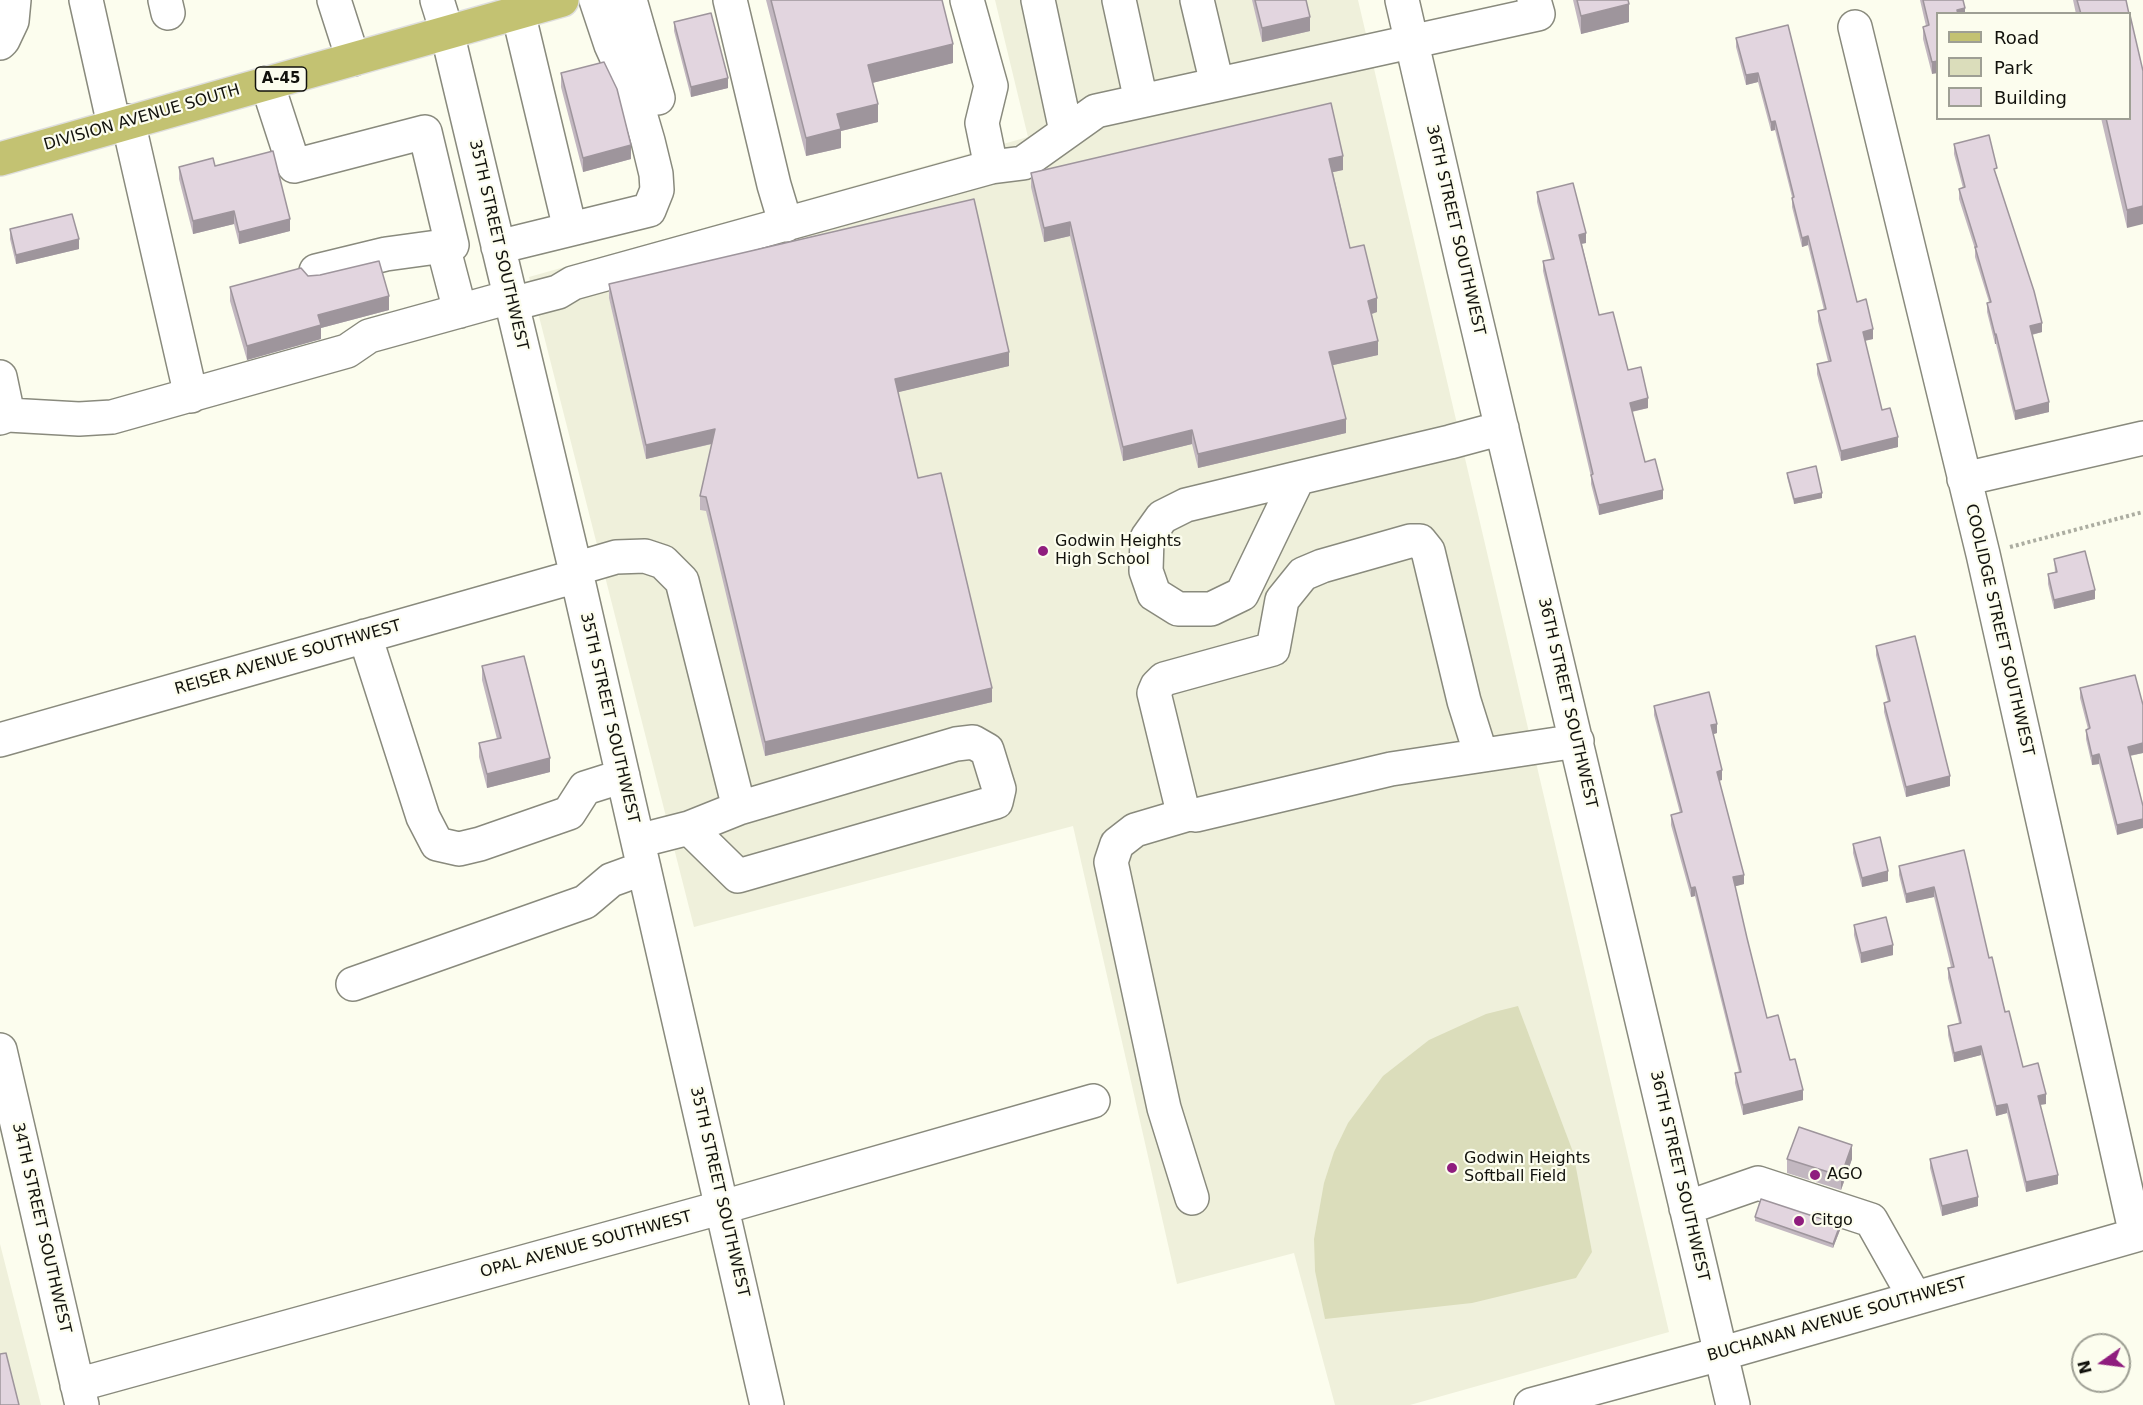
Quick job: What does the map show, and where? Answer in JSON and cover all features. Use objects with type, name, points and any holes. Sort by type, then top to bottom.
[{"type":"main road","name":"DIVISION AVENUE SOUTH","points":[[0,159],[540,4]]},
{"type":"street","points":[[0,43],[12,21],[14,0]]},
{"type":"street","points":[[86,0],[121,123],[191,396]]},
{"type":"street","points":[[334,0],[354,59]]},
{"type":"street","name":"35TH STREET SOUTHWEST","points":[[437,0],[447,32],[576,572],[767,1405]]},
{"type":"street","points":[[498,247],[649,210],[657,190],[656,174],[636,100],[611,45],[596,0]]},
{"type":"street","points":[[630,0],[658,98]]},
{"type":"street","points":[[730,0],[774,185],[786,225]]},
{"type":"street","points":[[967,0],[990,86],[982,123],[992,167]]},
{"type":"street","points":[[1038,0],[1066,131]]},
{"type":"street","points":[[1119,0],[1141,101]]},
{"type":"street","points":[[1197,0],[1217,84]]},
{"type":"street","name":"36TH STREET SOUTHWEST","points":[[1402,0],[1733,1405]]},
{"type":"street","points":[[0,377],[4,417],[79,419],[112,417],[347,351],[369,336],[460,311],[558,292],[573,284],[992,167],[1023,164],[1096,111],[1538,14],[1534,0]]},
{"type":"street","points":[[540,4],[570,229]]},
{"type":"street","name":"COOLIDGE STREET SOUTHWEST","points":[[1855,27],[1983,554],[2139,1234]]},
{"type":"street","points":[[267,82],[294,166],[468,122]]},
{"type":"street","points":[[316,271],[386,254],[452,245],[425,132]]},
{"type":"street","points":[[442,246],[460,311]]},
{"type":"street","points":[[1298,478],[1242,594],[1211,609],[1178,609],[1154,594],[1146,571],[1147,538],[1162,517],[1186,505],[1502,428]]},
{"type":"street","points":[[1964,479],[2143,438]]},
{"type":"street","points":[[1189,814],[1182,808],[1154,693],[1157,686],[1164,679],[1273,648],[1282,600],[1303,574],[1322,566],[1410,542],[1419,542],[1428,551],[1464,701],[1481,755]]},
{"type":"street","name":"REISER AVENUE SOUTHWEST","points":[[0,740],[365,636],[576,572],[616,557],[645,556],[663,562],[682,581],[739,808]]},
{"type":"street","points":[[365,636],[423,817],[437,843],[459,849],[569,813],[585,788],[623,776]]},
{"type":"street","points":[[1192,1198],[1164,1108],[1111,862],[1117,844],[1135,830],[1189,814],[1196,815],[1391,769],[1577,741]]},
{"type":"street","points":[[353,984],[585,902],[641,854],[689,828],[739,808],[956,744],[973,742],[987,750],[999,789],[996,802],[738,876],[689,828]]},
{"type":"street","name":"34TH STREET SOUTHWEST","points":[[0,1050],[9,1134],[80,1395]]},
{"type":"street","name":"OPAL AVENUE SOUTHWEST","points":[[80,1395],[1093,1101]]},
{"type":"street","points":[[1686,1208],[1758,1183],[1871,1220],[1915,1298]]},
{"type":"street","name":"BUCHANAN AVENUE SOUTHWEST","points":[[1531,1405],[1720,1354],[2139,1234]]},
{"type":"path","points":[[1983,554],[2143,512]]},
{"type":"shaded area","name":"Godwin Heights High School","points":[[995,0],[1358,0],[1669,1332],[1410,1405],[1335,1405],[1294,1253],[1177,1284],[1073,826],[694,927],[529,277],[1028,137]]},
{"type":"shaded area","points":[[0,1244],[41,1405],[0,1405]]},
{"type":"green space","name":"Godwin Heights Softball Field","points":[[1518,1006],[1573,1152],[1592,1252],[1576,1278],[1472,1303],[1325,1319],[1315,1271],[1314,1239],[1324,1183],[1334,1152],[1348,1123],[1383,1076],[1429,1040],[1486,1014]]},
{"type":"building","points":[[771,0],[942,0],[953,44],[868,65],[878,104],[837,114],[841,129],[806,138]]},
{"type":"building","points":[[1255,0],[1306,0],[1310,17],[1262,28]]},
{"type":"building","points":[[1577,0],[1628,0],[1629,4],[1581,16]]},
{"type":"building","points":[[1923,0],[1963,0],[1965,8],[1957,10],[1958,12],[1936,12],[1936,61],[1932,62],[1923,27],[1929,25]]},
{"type":"building","points":[[2077,0],[2126,0],[2129,12],[2080,12]]},
{"type":"building","points":[[711,13],[728,78],[691,87],[674,22]]},
{"type":"building","points":[[2131,19],[2143,71],[2143,206],[2127,210],[2106,120],[2131,120]]},
{"type":"building","points":[[1788,25],[1857,302],[1866,299],[1873,329],[1863,332],[1882,410],[1890,408],[1898,437],[1841,451],[1817,364],[1831,361],[1818,311],[1826,309],[1808,236],[1802,238],[1775,121],[1771,122],[1758,73],[1746,75],[1736,38]]},
{"type":"building","points":[[604,62],[617,89],[631,145],[583,158],[561,73]]},
{"type":"building","points":[[1331,103],[1343,156],[1329,159],[1350,248],[1364,245],[1377,298],[1368,301],[1378,341],[1329,352],[1346,419],[1198,454],[1192,430],[1123,447],[1070,222],[1044,228],[1031,173]]},
{"type":"building","points":[[1989,135],[1997,168],[1994,169],[2034,291],[2042,323],[2030,326],[2049,402],[2015,411],[1987,303],[1991,302],[1959,189],[1965,187],[1954,144]]},
{"type":"building","points":[[273,151],[290,219],[239,232],[234,211],[193,221],[179,167],[213,158],[215,166]]},
{"type":"building","points":[[1573,183],[1586,233],[1579,235],[1599,315],[1613,312],[1628,370],[1641,367],[1648,398],[1630,403],[1645,462],[1655,459],[1663,490],[1599,505],[1543,261],[1554,259],[1537,192]]},
{"type":"building","points":[[974,199],[1009,352],[895,379],[918,478],[941,473],[992,688],[765,742],[706,497],[700,496],[715,429],[646,445],[609,284]]},
{"type":"building","points":[[72,214],[79,239],[16,255],[10,229]]},
{"type":"building","points":[[379,261],[389,296],[318,315],[321,325],[247,346],[230,287],[301,268],[308,276],[320,275]]},
{"type":"building","points":[[1816,466],[1822,493],[1794,499],[1787,473]]},
{"type":"building","points":[[2085,551],[2095,590],[2054,600],[2048,574],[2057,572],[2054,559]]},
{"type":"building","points":[[1915,636],[1950,776],[1906,787],[1884,703],[1890,701],[1876,646]]},
{"type":"building","points":[[524,656],[550,758],[487,774],[479,743],[501,738],[482,666]]},
{"type":"building","points":[[2135,675],[2143,705],[2143,743],[2128,747],[2143,806],[2143,819],[2117,825],[2099,754],[2092,756],[2086,730],[2090,728],[2080,688]]},
{"type":"building","points":[[1709,692],[1717,724],[1711,725],[1722,770],[1717,772],[1744,875],[1733,877],[1747,938],[1767,1018],[1778,1015],[1790,1060],[1795,1059],[1803,1090],[1743,1105],[1735,1073],[1741,1072],[1695,887],[1691,888],[1671,815],[1682,812],[1654,706]]},
{"type":"building","points":[[1880,837],[1888,871],[1862,878],[1853,844]]},
{"type":"building","points":[[1964,850],[1989,958],[1992,957],[2005,1012],[2009,1011],[2023,1067],[2038,1063],[2046,1094],[2038,1096],[2058,1175],[2026,1182],[2007,1104],[1996,1106],[1981,1046],[1954,1053],[1948,1026],[1961,1023],[1948,968],[1954,967],[1934,887],[1906,894],[1899,866]]},
{"type":"building","points":[[1886,917],[1893,945],[1861,953],[1854,925]]},
{"type":"building","points":[[1799,1127],[1852,1145],[1841,1176],[1787,1159]]},
{"type":"building","points":[[1967,1150],[1978,1197],[1942,1206],[1930,1159]]},
{"type":"building","points":[[1761,1199],[1840,1225],[1833,1244],[1755,1217]]},
{"type":"building","points":[[6,1353],[19,1405],[0,1405],[0,1354]]},
{"type":"place","name":"Godwin Heights High School","points":[[1043,551]]},
{"type":"place","name":"Godwin Heights Softball Field","points":[[1452,1168]]},
{"type":"place","name":"AGO","points":[[1815,1175]]},
{"type":"place","name":"Citgo","points":[[1799,1221]]}]
